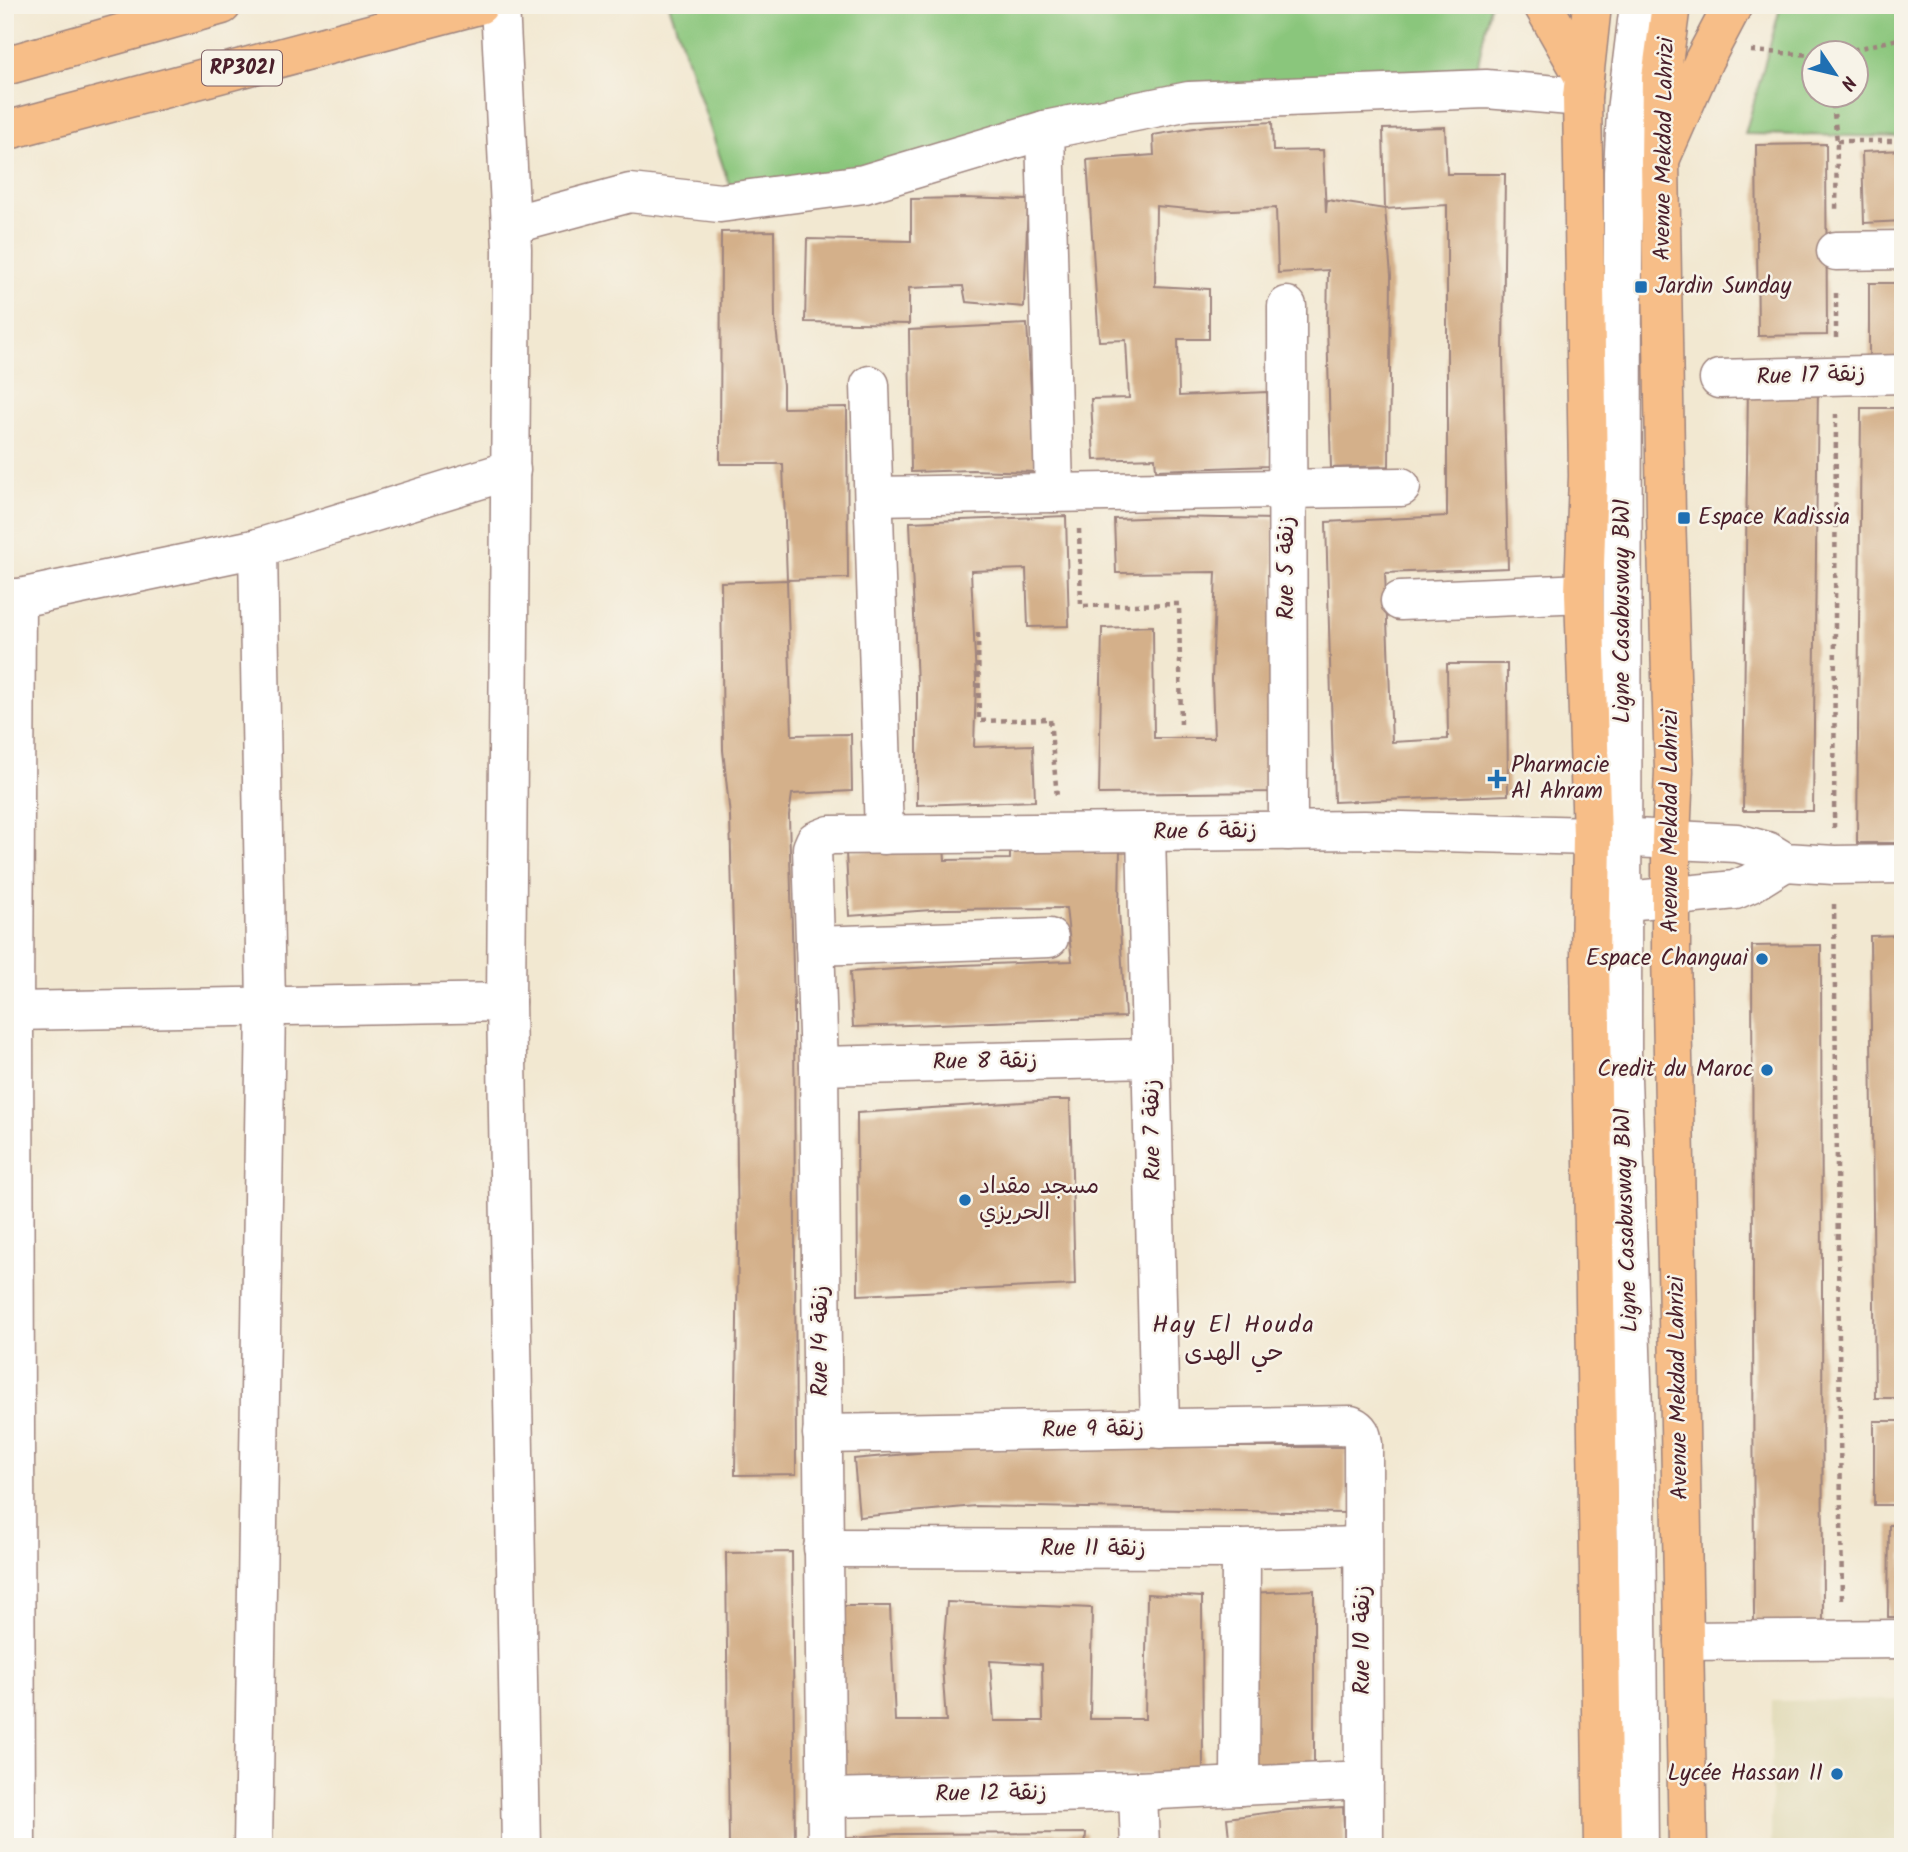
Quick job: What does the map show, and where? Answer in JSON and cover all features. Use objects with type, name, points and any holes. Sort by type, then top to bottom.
[{"type":"main road","points":[[5,66],[222,5]]},
{"type":"main road","name":"RP3021","points":[[5,131],[479,5]]},
{"type":"main road","points":[[1543,5],[1583,87]]},
{"type":"main road","points":[[1592,5],[1583,87],[1588,476],[1584,593],[1608,837],[1603,1847]]},
{"type":"main road","name":"Avenue Mekdad Lahrizi","points":[[1671,5],[1661,78],[1660,160],[1674,771],[1671,897],[1688,1847]]},
{"type":"main road","points":[[1660,160],[1704,60],[1733,5]]},
{"type":"street","points":[[500,5],[511,225],[506,1002],[521,1847]]},
{"type":"street","name":"Ligne Casabusway BW1","points":[[1608,837],[1613,119],[1627,5]]},
{"type":"street","name":"Ligne Casabusway BW1","points":[[1608,837],[1623,172],[1626,111],[1639,5]]},
{"type":"street","points":[[511,225],[630,193],[720,203],[864,184],[1045,130],[1189,101],[1583,87]]},
{"type":"street","points":[[1045,130],[1066,493]]},
{"type":"street","points":[[1836,250],[1903,250]]},
{"type":"street","name":"Rue 5 زنقة","points":[[1287,306],[1288,831]]},
{"type":"street","name":"Rue 17 زنقة","points":[[1718,379],[1903,374]]},
{"type":"street","points":[[870,385],[884,835]]},
{"type":"street","points":[[16,1847],[10,1105],[13,1011],[11,599],[257,548],[511,470]]},
{"type":"street","points":[[874,496],[1401,486]]},
{"type":"street","points":[[253,1847],[267,1006],[257,548]]},
{"type":"street","points":[[1400,601],[1584,593]]},
{"type":"street","name":"Rue 6 زنقة","points":[[819,838],[830,835],[1364,830],[1608,837]]},
{"type":"street","name":"Rue 7 زنقة","points":[[1146,832],[1160,1429]]},
{"type":"street","points":[[1608,837],[1752,845],[1767,850],[1785,862],[1834,865],[1903,864]]},
{"type":"street","name":"Rue 14 زنقة","points":[[819,838],[812,848],[819,1066],[827,1847]]},
{"type":"street","points":[[1607,903],[1735,890],[1785,862]]},
{"type":"street","name":"Ligne Casabusway BW1","points":[[1607,903],[1619,1847]]},
{"type":"street","name":"Ligne Casabusway BW1","points":[[1607,903],[1622,1078],[1636,1501],[1639,1847]]},
{"type":"street","points":[[815,946],[1049,938]]},
{"type":"street","points":[[13,1011],[506,1002]]},
{"type":"street","name":"Rue 8 زنقة","points":[[819,1066],[1152,1058]]},
{"type":"street","name":"Rue 9 زنقة","points":[[821,1434],[1352,1425],[1361,1433]]},
{"type":"street","name":"Rue 10 زنقة","points":[[1361,1433],[1364,1847]]},
{"type":"street","name":"Rue 11 زنقة","points":[[823,1548],[1241,1549],[1362,1546]]},
{"type":"street","points":[[1240,1786],[1241,1549]]},
{"type":"street","points":[[1684,1641],[1903,1639]]},
{"type":"street","name":"Rue 12 زنقة","points":[[827,1798],[1138,1800],[1240,1786],[1364,1780]]},
{"type":"street","points":[[1138,1800],[1140,1847]]},
{"type":"path","points":[[1870,46],[1903,38]]},
{"type":"path","points":[[1738,51],[1800,54]]},
{"type":"path","points":[[1837,141],[1903,141]]},
{"type":"path","points":[[1066,493],[1081,606],[1179,604],[1181,727]]},
{"type":"path","points":[[978,633],[979,721],[1050,719],[1061,833]]},
{"type":"shaded area","name":"Lycée Hassan II","points":[[1903,1700],[1903,1847],[1771,1847],[1772,1701]]},
{"type":"green space","points":[[669,5],[1490,5],[1475,78],[1183,98],[738,211]]},
{"type":"green space","points":[[1781,5],[1903,5],[1903,137],[1745,134]]},
{"type":"building","points":[[1272,122],[1273,151],[1323,150],[1326,213],[1327,200],[1385,209],[1391,275],[1389,466],[1331,468],[1328,270],[1278,273],[1276,208],[1210,211],[1156,206],[1155,286],[1209,289],[1209,339],[1178,339],[1179,396],[1267,392],[1269,466],[1156,470],[1155,458],[1094,460],[1091,399],[1129,398],[1126,340],[1099,341],[1087,160],[1154,155],[1153,135],[1206,126]]},
{"type":"building","points":[[1445,127],[1447,174],[1505,174],[1503,356],[1508,568],[1385,573],[1392,742],[1448,739],[1447,664],[1507,664],[1508,795],[1334,802],[1326,522],[1447,516],[1447,205],[1385,209],[1383,129]]},
{"type":"building","points":[[1826,144],[1827,335],[1758,336],[1756,145]]},
{"type":"building","points":[[1903,150],[1903,221],[1864,223],[1862,152]]},
{"type":"building","points":[[911,199],[1028,200],[1024,307],[966,302],[963,286],[909,288],[909,324],[805,322],[807,239],[911,241]]},
{"type":"building","points":[[774,231],[775,319],[783,408],[847,407],[848,578],[787,580],[783,464],[720,464],[721,232]]},
{"type":"building","points":[[1869,283],[1903,283],[1903,364],[1869,364]]},
{"type":"building","points":[[1027,324],[1036,472],[911,472],[909,330]]},
{"type":"building","points":[[1748,382],[1818,382],[1813,811],[1743,811]]},
{"type":"building","points":[[1861,408],[1903,408],[1903,843],[1857,843]]},
{"type":"building","points":[[1066,516],[1069,626],[1028,627],[1026,569],[971,571],[976,681],[974,747],[1033,745],[1035,801],[917,805],[917,684],[910,522]]},
{"type":"building","points":[[1114,519],[1274,519],[1273,792],[1099,794],[1102,628],[1153,626],[1154,738],[1214,738],[1212,680],[1216,572],[1116,573]]},
{"type":"building","points":[[787,580],[792,735],[851,734],[852,791],[792,794],[789,815],[794,1007],[796,1474],[735,1475],[738,1242],[735,1010],[730,816],[723,750],[721,582]]},
{"type":"building","points":[[944,847],[945,860],[1010,859],[1010,847],[1120,847],[1119,909],[1125,1017],[853,1027],[850,972],[1072,961],[1066,908],[945,909],[849,916],[846,852]]},
{"type":"building","points":[[1903,935],[1903,1398],[1875,1398],[1870,936]]},
{"type":"building","points":[[1821,945],[1823,1629],[1754,1629],[1752,946]]},
{"type":"building","name":"مسجد مقداد الحريزي","points":[[1070,1100],[1075,1285],[858,1295],[857,1113]]},
{"type":"building","points":[[1874,1421],[1903,1421],[1903,1505],[1874,1505]]},
{"type":"building","points":[[1071,1447],[1346,1447],[1346,1513],[975,1506],[859,1517],[854,1459],[970,1448],[1029,1450]]},
{"type":"building","points":[[1889,1525],[1903,1525],[1903,1617],[1888,1617]]},
{"type":"building","points":[[792,1552],[795,1847],[729,1847],[726,1553]]},
{"type":"building","points":[[1314,1590],[1314,1772],[1246,1771],[1248,1593]]},
{"type":"building","points":[[1147,1594],[1202,1597],[1203,1773],[839,1785],[837,1606],[890,1606],[895,1721],[946,1721],[942,1666],[947,1602],[1092,1608],[1090,1719],[1145,1719]],"holes":[[[990,1661],[1042,1664],[1043,1721],[994,1721]]]},
{"type":"building","points":[[1343,1807],[1345,1847],[1230,1847],[1227,1818],[1288,1810]]},
{"type":"building","points":[[1086,1833],[1085,1847],[839,1847],[839,1838],[897,1834]]},
{"type":"place","name":"Jardin Sunday","points":[[1641,287]]},
{"type":"place","name":"Espace Kadissia","points":[[1684,518]]},
{"type":"place","name":"Pharmacie Al Ahram","points":[[1497,779]]},
{"type":"place","name":"Espace Changuai","points":[[1762,959]]},
{"type":"place","name":"Credit du Maroc","points":[[1767,1070]]},
{"type":"place","name":"مسجد مقداد الحريزي","points":[[965,1200]]},
{"type":"place","name":"Lycée Hassan II","points":[[1837,1774]]},
{"type":"district","name":"Hay El Houda حي الهدى","points":[[1234,1339]]}]
